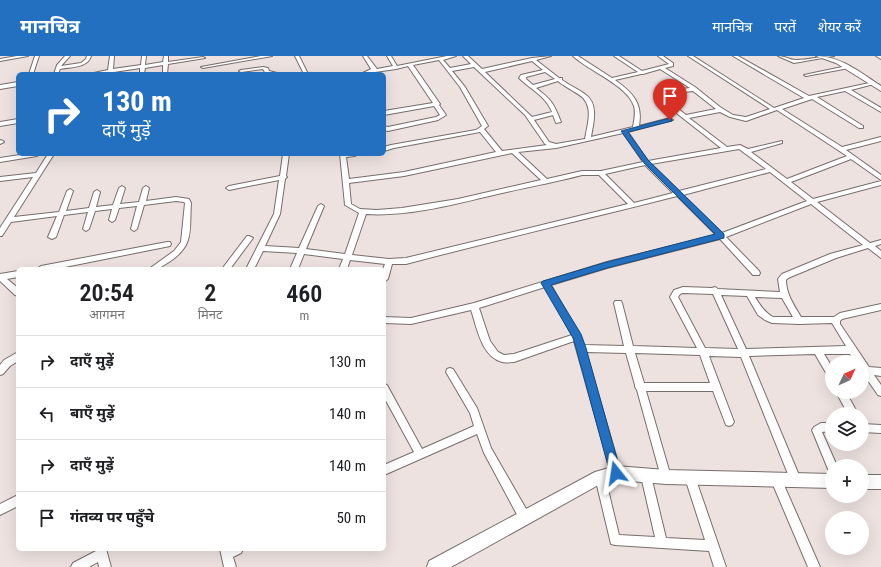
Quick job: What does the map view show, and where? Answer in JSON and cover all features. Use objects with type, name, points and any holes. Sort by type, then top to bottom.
[{"type":"street","points":[[0,60],[11,57],[26,56]]},
{"type":"street","points":[[32,72],[37,56]]},
{"type":"street","points":[[57,72],[58,68],[68,56]]},
{"type":"street","points":[[58,68],[84,63],[88,60],[89,56]]},
{"type":"street","points":[[110,71],[112,56]]},
{"type":"street","points":[[142,72],[144,56]]},
{"type":"street","points":[[165,72],[166,56]]},
{"type":"street","points":[[203,67],[239,59],[270,56]]},
{"type":"street","points":[[297,56],[305,72]]},
{"type":"street","points":[[365,56],[374,70]]},
{"type":"street","points":[[389,56],[396,68]]},
{"type":"street","points":[[368,72],[396,68],[430,58],[440,59],[454,56]]},
{"type":"street","points":[[465,56],[530,119],[547,143],[552,146]]},
{"type":"street","points":[[481,71],[549,56]]},
{"type":"street","points":[[575,56],[631,96],[636,106],[637,118],[634,129]]},
{"type":"street","points":[[616,56],[643,73]]},
{"type":"street","points":[[610,80],[643,73],[672,64],[660,56]]},
{"type":"street","points":[[690,56],[841,150],[881,178]]},
{"type":"street","points":[[735,56],[861,127]]},
{"type":"street","points":[[780,56],[793,62],[832,56]]},
{"type":"street","points":[[104,72],[203,57],[204,72]]},
{"type":"street","points":[[822,57],[847,67],[881,89]]},
{"type":"street","points":[[239,59],[242,72],[263,68],[266,69],[267,72]]},
{"type":"street","points":[[440,59],[462,87],[481,118],[485,126],[482,129]]},
{"type":"street","points":[[532,59],[560,79],[568,87],[586,97],[592,110],[588,140]]},
{"type":"street","points":[[386,128],[442,117],[437,104],[412,63]]},
{"type":"street","points":[[449,70],[475,65]]},
{"type":"street","points":[[806,75],[847,67]]},
{"type":"street","points":[[662,68],[694,89],[721,110],[739,119],[746,119],[775,108],[872,83]]},
{"type":"street","points":[[547,70],[523,76],[524,78],[522,78],[552,105],[558,122]]},
{"type":"street","points":[[533,87],[560,79]]},
{"type":"street","points":[[0,87],[16,84]]},
{"type":"street","points":[[694,89],[664,93],[658,96],[726,149]]},
{"type":"street","points":[[846,89],[881,110]]},
{"type":"street","points":[[386,113],[437,104]]},
{"type":"street","points":[[684,117],[721,110]]},
{"type":"street","points":[[530,119],[555,114]]},
{"type":"street","points":[[346,181],[404,174],[500,153],[556,146],[588,140],[670,120]]},
{"type":"street","points":[[0,124],[16,121]]},
{"type":"street","points":[[386,149],[482,129]]},
{"type":"street","points":[[482,129],[500,153]]},
{"type":"street","points":[[624,131],[646,162],[680,194],[756,273]]},
{"type":"street","points":[[841,150],[881,139]]},
{"type":"street","points":[[748,151],[780,142]]},
{"type":"street","points":[[344,156],[348,205],[354,211],[363,212],[397,211],[440,205],[582,173],[601,172],[646,162],[740,147],[748,151],[811,202],[881,255]]},
{"type":"street","points":[[513,151],[545,181]]},
{"type":"street","points":[[0,160],[25,156]]},
{"type":"street","points":[[0,234],[50,156]]},
{"type":"street","points":[[251,267],[262,248],[277,214],[284,177],[286,156]]},
{"type":"street","points":[[786,182],[851,157]]},
{"type":"street","points":[[262,248],[348,256],[389,262],[406,261],[508,235],[633,206],[771,170]]},
{"type":"street","points":[[601,172],[633,206]]},
{"type":"street","points":[[0,179],[38,175]]},
{"type":"street","points":[[229,188],[284,177]]},
{"type":"street","points":[[386,320],[411,321],[474,306],[622,261],[721,236],[811,202],[881,183]]},
{"type":"street","points":[[112,220],[122,188]]},
{"type":"street","points":[[134,229],[146,188]]},
{"type":"street","points":[[52,237],[70,191]]},
{"type":"street","points":[[86,229],[96,192]]},
{"type":"street","points":[[9,220],[176,199],[187,200],[185,242],[177,253],[156,267]]},
{"type":"street","points":[[295,267],[321,206]]},
{"type":"street","points":[[344,267],[363,212]]},
{"type":"street","points":[[227,267],[249,238]]},
{"type":"street","points":[[799,321],[785,295],[782,279],[785,276],[833,256],[881,242]]},
{"type":"street","points":[[51,267],[167,244]]},
{"type":"street","points":[[386,272],[389,262]]},
{"type":"street","points":[[1,277],[16,274]]},
{"type":"street","points":[[1,277],[16,292]]},
{"type":"street","points":[[546,283],[577,337],[616,473]]},
{"type":"street","points":[[729,422],[703,352],[674,297],[677,292],[683,290],[715,290],[750,294],[785,295]]},
{"type":"street","points":[[715,290],[796,480]]},
{"type":"street","points":[[750,294],[760,313],[772,320],[836,320],[840,316],[881,307]]},
{"type":"street","points":[[618,303],[666,477]]},
{"type":"street","points":[[474,306],[488,345],[503,359],[514,358],[577,337]]},
{"type":"street","points":[[836,320],[836,324],[855,355]]},
{"type":"street","points":[[581,348],[743,353],[852,350]]},
{"type":"street","points":[[817,350],[825,363]]},
{"type":"street","points":[[0,371],[7,363],[16,357]]},
{"type":"street","points":[[869,369],[881,372]]},
{"type":"street","points":[[450,372],[474,412],[487,450],[525,518]]},
{"type":"street","points":[[869,375],[881,392]]},
{"type":"street","points":[[640,387],[716,387]]},
{"type":"street","points":[[386,392],[420,454]]},
{"type":"street","points":[[825,427],[821,427],[817,430],[825,449]]},
{"type":"street","points":[[869,428],[881,429]]},
{"type":"street","points":[[386,469],[479,429]]},
{"type":"street","points":[[435,567],[600,477],[616,473],[690,478],[825,481]]},
{"type":"street","points":[[646,476],[662,543]]},
{"type":"street","points":[[600,477],[615,540],[713,546]]},
{"type":"street","points":[[690,478],[720,567]]},
{"type":"street","points":[[776,480],[814,567]]},
{"type":"street","points":[[869,482],[881,482]]},
{"type":"street","points":[[0,510],[16,501]]},
{"type":"street","points":[[77,567],[102,551],[105,567]]},
{"type":"street","points":[[230,551],[230,567]]},
{"type":"route","points":[[616,473],[577,337],[546,283],[629,259],[721,236],[653,167],[646,162],[624,131],[670,120]]}]
